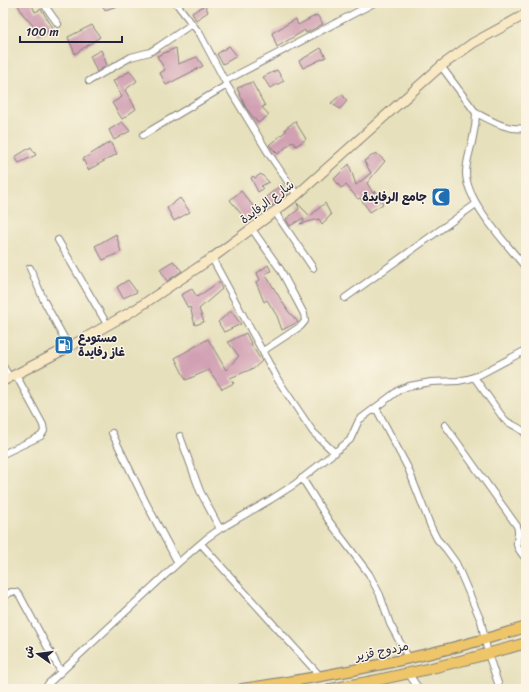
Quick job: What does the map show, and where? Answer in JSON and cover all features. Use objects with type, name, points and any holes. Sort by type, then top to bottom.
[{"type":"main road","name":"مزدوج قزير","points":[[242,689],[321,677],[409,659],[526,628]]},
{"type":"main road","points":[[331,689],[345,688],[408,674],[526,643]]},
{"type":"street","points":[[43,3],[58,24]]},
{"type":"street","points":[[176,3],[200,34],[226,83],[269,154],[297,195]]},
{"type":"street","points":[[143,135],[226,83],[374,3]]},
{"type":"street","name":"شارع الرفايدة","points":[[10,378],[108,326],[212,258],[297,195],[441,66],[473,44],[526,14]]},
{"type":"street","points":[[89,81],[131,57],[150,52],[192,24]]},
{"type":"street","points":[[441,66],[476,113],[499,125],[509,128],[526,128]]},
{"type":"street","points":[[476,113],[476,126],[466,173],[468,187],[476,204],[526,268]]},
{"type":"street","points":[[345,298],[476,204]]},
{"type":"street","points":[[275,212],[313,268]]},
{"type":"street","points":[[252,229],[280,269],[304,314],[305,321],[301,326],[263,351]]},
{"type":"street","points":[[58,240],[108,326]]},
{"type":"street","points":[[212,258],[278,380],[313,432],[334,453]]},
{"type":"street","points":[[30,268],[44,301],[69,347]]},
{"type":"street","points":[[45,689],[48,684],[178,563],[220,529],[270,500],[302,478],[334,453],[350,440],[359,420],[399,390],[409,386],[431,382],[458,381],[474,377],[526,350]]},
{"type":"street","points":[[3,366],[43,425],[44,431],[41,436],[3,454]]},
{"type":"street","points":[[474,377],[504,419],[508,423],[521,428],[526,434]]},
{"type":"street","points":[[376,408],[408,468],[431,527],[437,539],[456,563],[476,608],[486,639],[488,654],[500,689]]},
{"type":"street","points":[[445,425],[517,526],[519,532],[517,544],[526,558]]},
{"type":"street","points":[[112,433],[146,503],[178,563]]},
{"type":"street","points":[[180,436],[200,492],[220,529]]},
{"type":"street","points":[[302,478],[329,521],[369,574],[380,595],[390,624],[409,659]]},
{"type":"street","points":[[201,544],[321,677]]},
{"type":"street","points":[[3,597],[11,592],[16,592],[20,596],[61,672]]},
{"type":"street","points":[[408,674],[419,689]]},
{"type":"building","points":[[17,3],[31,3],[35,12],[41,9],[53,28],[39,36],[35,31],[37,30],[22,13]]},
{"type":"building","points":[[101,3],[123,3],[123,4],[105,10]]},
{"type":"building","points":[[205,5],[208,12],[196,20],[192,13]]},
{"type":"building","points":[[317,15],[323,24],[306,33],[305,30],[277,47],[272,33],[296,19],[298,25]]},
{"type":"building","points":[[92,25],[100,37],[75,54],[68,37]]},
{"type":"building","points":[[229,46],[237,56],[223,64],[217,54]]},
{"type":"building","points":[[176,48],[178,64],[197,57],[203,66],[166,85],[160,73],[165,70],[157,56]]},
{"type":"building","points":[[321,48],[326,57],[303,68],[299,61]]},
{"type":"building","points":[[101,50],[107,65],[97,72],[90,56]]},
{"type":"building","points":[[277,70],[284,81],[270,88],[263,77]]},
{"type":"building","points":[[130,71],[137,81],[125,90],[136,109],[122,119],[112,103],[122,97],[113,81]]},
{"type":"building","points":[[252,82],[265,106],[262,107],[269,115],[258,123],[246,108],[237,88]]},
{"type":"building","points":[[342,94],[347,101],[340,109],[331,103]]},
{"type":"building","points":[[295,121],[306,139],[296,146],[293,141],[278,154],[269,145],[286,131],[285,129]]},
{"type":"building","points":[[122,122],[130,131],[114,140],[109,130]]},
{"type":"building","points":[[110,142],[117,154],[88,170],[83,159]]},
{"type":"building","points":[[31,147],[36,155],[19,163],[15,157]]},
{"type":"building","points":[[376,153],[385,161],[367,183],[373,193],[375,191],[383,204],[370,212],[360,198],[358,199],[346,185],[341,188],[334,179],[349,164],[356,185],[371,173],[364,161]]},
{"type":"building","points":[[261,174],[269,182],[261,186],[263,189],[258,192],[251,178],[253,176],[255,178]]},
{"type":"building","points":[[282,184],[289,193],[272,206],[266,197]]},
{"type":"building","points":[[241,191],[258,212],[246,220],[230,200]]},
{"type":"building","points":[[180,198],[190,212],[174,221],[167,208]]},
{"type":"building","points":[[297,203],[310,216],[325,203],[331,215],[322,224],[319,219],[300,224],[304,221],[303,218],[290,226],[286,219],[299,209]]},
{"type":"building","points":[[116,234],[121,252],[103,260],[95,246]]},
{"type":"building","points":[[173,261],[182,271],[167,281],[160,269]]},
{"type":"building","points":[[268,265],[271,271],[265,274],[288,311],[298,322],[282,330],[277,316],[267,300],[264,302],[256,282],[260,280],[257,273]]},
{"type":"building","points":[[128,280],[137,292],[123,298],[117,287]]},
{"type":"building","points":[[219,282],[222,289],[199,309],[204,322],[195,325],[190,307],[188,308],[181,295],[192,289],[197,297]]},
{"type":"building","points":[[231,311],[241,324],[224,332],[218,322]]},
{"type":"building","points":[[246,333],[251,345],[262,361],[252,370],[230,378],[234,383],[222,389],[209,370],[186,380],[175,358],[208,339],[226,370],[239,356],[228,342]]},
{"type":"place","name":"جامع الرفايدة","points":[[441,197]]},
{"type":"place","name":"مستودع غاز رفايدة","points":[[64,345]]}]
